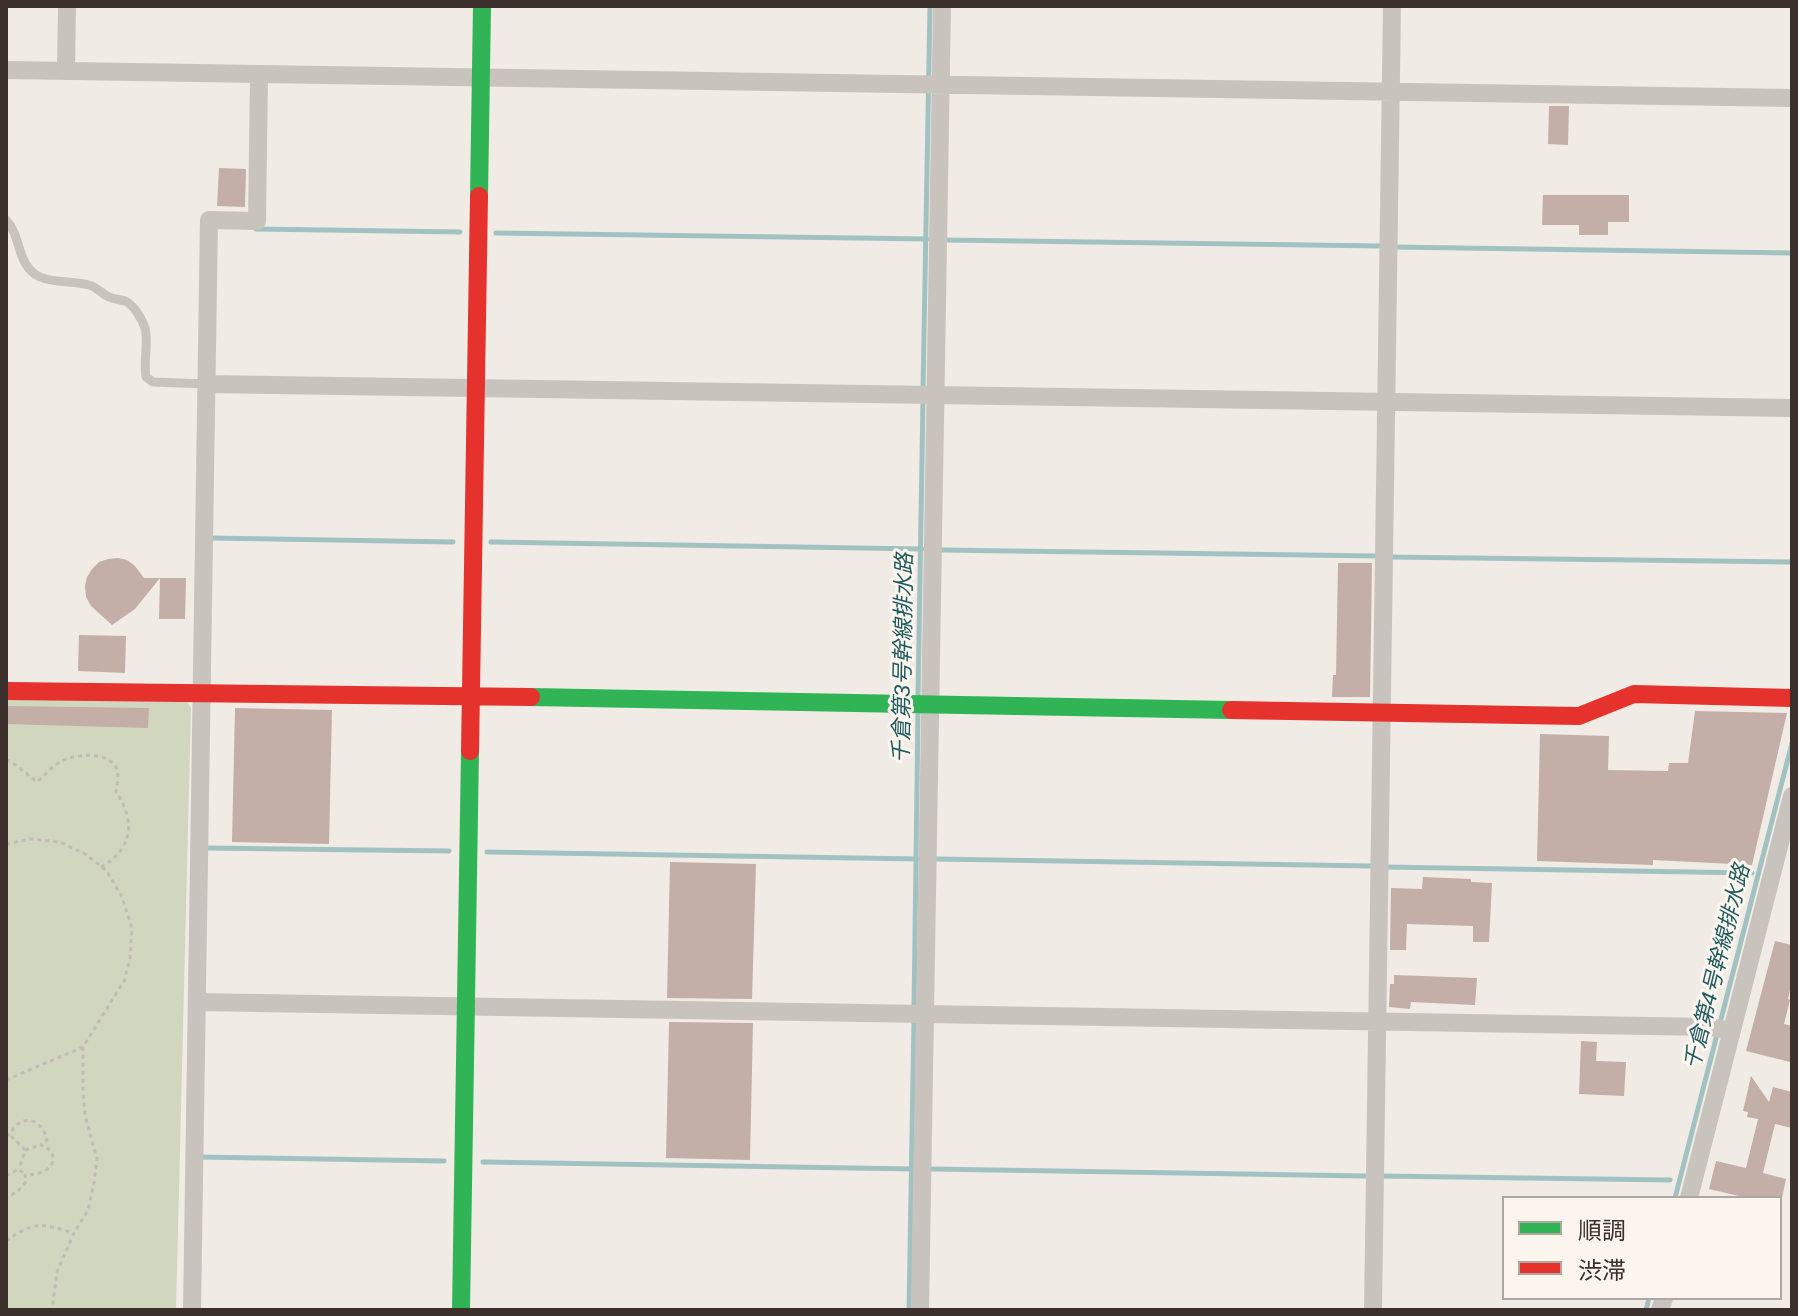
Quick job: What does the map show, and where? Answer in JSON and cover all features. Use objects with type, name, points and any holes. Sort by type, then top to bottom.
[{"type":"street","points":[[66,71],[67,6]]},
{"type":"street","points":[[461,1310],[482,6]]},
{"type":"street","points":[[920,1310],[917,1015],[931,84],[942,6]]},
{"type":"street","points":[[1373,1310],[1392,6]]},
{"type":"street","points":[[6,70],[1792,98]]},
{"type":"street","points":[[192,1310],[209,220],[257,221],[259,74]]},
{"type":"street","points":[[207,384],[1792,408]]},
{"type":"street","points":[[6,691],[1579,716],[1634,694],[1792,698]]},
{"type":"street","points":[[1689,1196],[1723,1029],[1792,796]]},
{"type":"street","points":[[197,1002],[1723,1029]]},
{"type":"lane","points":[[6,220],[16,236],[20,254],[28,268],[40,277],[93,285],[107,297],[128,302],[144,326],[146,377],[153,382],[207,384]]},
{"type":"path","points":[[6,760],[37,782],[62,761],[77,755],[107,758],[116,767],[116,792],[128,817],[129,832],[116,858],[101,867]]},
{"type":"path","points":[[6,844],[31,839],[60,842],[85,854],[106,870],[122,897],[132,928],[130,959],[124,981],[83,1047],[85,1115],[97,1159],[88,1210],[57,1272],[52,1310]]},
{"type":"path","points":[[6,1080],[83,1047]]},
{"type":"path","points":[[30,1120],[39,1124],[47,1140],[25,1150],[8,1135],[19,1123],[30,1120]]},
{"type":"path","points":[[25,1175],[47,1170],[53,1162],[53,1154],[47,1146],[41,1145]]},
{"type":"path","points":[[6,1176],[19,1169],[25,1150]]},
{"type":"path","points":[[6,1198],[26,1182],[25,1175],[19,1169]]},
{"type":"path","points":[[6,1241],[37,1225],[74,1233]]},
{"type":"green space","points":[[6,698],[186,700],[191,708],[176,1310],[6,1310]]},
{"type":"building","points":[[1549,106],[1569,106],[1568,145],[1548,144]]},
{"type":"building","points":[[219,168],[246,169],[245,207],[217,206]]},
{"type":"building","points":[[1543,195],[1629,195],[1629,222],[1608,222],[1608,235],[1579,235],[1579,225],[1542,225]]},
{"type":"building","points":[[118,558],[135,566],[144,578],[160,578],[135,609],[112,625],[91,606],[85,586],[87,577],[99,562]]},
{"type":"building","points":[[1338,563],[1372,563],[1370,697],[1332,697],[1333,675],[1336,675]]},
{"type":"building","points":[[160,578],[186,578],[185,619],[159,619]]},
{"type":"building","points":[[79,635],[126,636],[125,673],[78,671]]},
{"type":"building","points":[[6,706],[149,708],[148,728],[6,724]]},
{"type":"building","points":[[235,708],[332,710],[329,844],[232,842]]},
{"type":"building","points":[[1695,711],[1787,713],[1752,865],[1653,860],[1653,865],[1537,861],[1540,734],[1609,736],[1608,770],[1668,771],[1669,763],[1688,763]]},
{"type":"building","points":[[670,862],[756,864],[752,999],[667,998]]},
{"type":"building","points":[[1423,877],[1492,883],[1489,942],[1473,942],[1473,926],[1407,924],[1406,950],[1390,950],[1391,888],[1422,889]]},
{"type":"building","points":[[1775,941],[1792,945],[1792,981],[1784,1024],[1792,1026],[1790,1062],[1746,1051]]},
{"type":"building","points":[[1394,975],[1477,978],[1475,1005],[1411,1002],[1410,1009],[1389,1007],[1390,984],[1394,984]]},
{"type":"building","points":[[669,1022],[753,1023],[750,1160],[666,1158]]},
{"type":"building","points":[[1581,1041],[1597,1042],[1596,1061],[1626,1062],[1624,1096],[1579,1094]]},
{"type":"building","points":[[1751,1076],[1769,1102],[1773,1087],[1792,1092],[1792,1128],[1775,1124],[1763,1173],[1786,1179],[1782,1198],[1739,1196],[1709,1189],[1716,1161],[1746,1168],[1758,1119],[1747,1117],[1748,1112],[1743,1111]]},
{"type":"waterway","name":"千倉第3号幹線排水路","points":[[923,389],[930,6]]},
{"type":"waterway","points":[[256,229],[460,232]]},
{"type":"waterway","points":[[496,233],[927,239]]},
{"type":"waterway","points":[[946,240],[1381,246]]},
{"type":"waterway","points":[[1394,247],[1792,253]]},
{"type":"waterway","name":"千倉第3号幹線排水路","points":[[918,697],[923,399]]},
{"type":"waterway","points":[[210,538],[453,542]]},
{"type":"waterway","points":[[491,542],[922,549]]},
{"type":"waterway","points":[[940,550],[1377,556]]},
{"type":"waterway","points":[[1389,557],[1792,562]]},
{"type":"waterway","name":"千倉第3号幹線排水路","points":[[914,1009],[918,711]]},
{"type":"waterway","name":"千倉第4号幹線排水路","points":[[1676,1196],[1792,743]]},
{"type":"waterway","points":[[204,848],[449,851]]},
{"type":"waterway","points":[[487,852],[918,859]]},
{"type":"waterway","points":[[935,859],[1372,866]]},
{"type":"waterway","points":[[1385,867],[1752,873]]},
{"type":"waterway","name":"千倉第3号幹線排水路","points":[[909,1310],[914,1019]]},
{"type":"waterway","points":[[199,1157],[444,1161]]},
{"type":"waterway","points":[[483,1162],[914,1169]]},
{"type":"waterway","points":[[932,1169],[1366,1176]]},
{"type":"waterway","points":[[1380,1176],[1670,1180]]},
{"type":"waterway","name":"千倉第4号幹線排水路","points":[[1646,1310],[1648,1300]]},
{"type":"traffic: fast","points":[[479,196],[482,6]]},
{"type":"traffic: fast","points":[[531,697],[1231,710]]},
{"type":"traffic: fast","points":[[461,1310],[470,751]]},
{"type":"traffic: jam","points":[[470,751],[479,196]]},
{"type":"traffic: jam","points":[[6,691],[531,697]]},
{"type":"traffic: jam","points":[[1231,710],[1579,716],[1634,694],[1792,698]]}]
